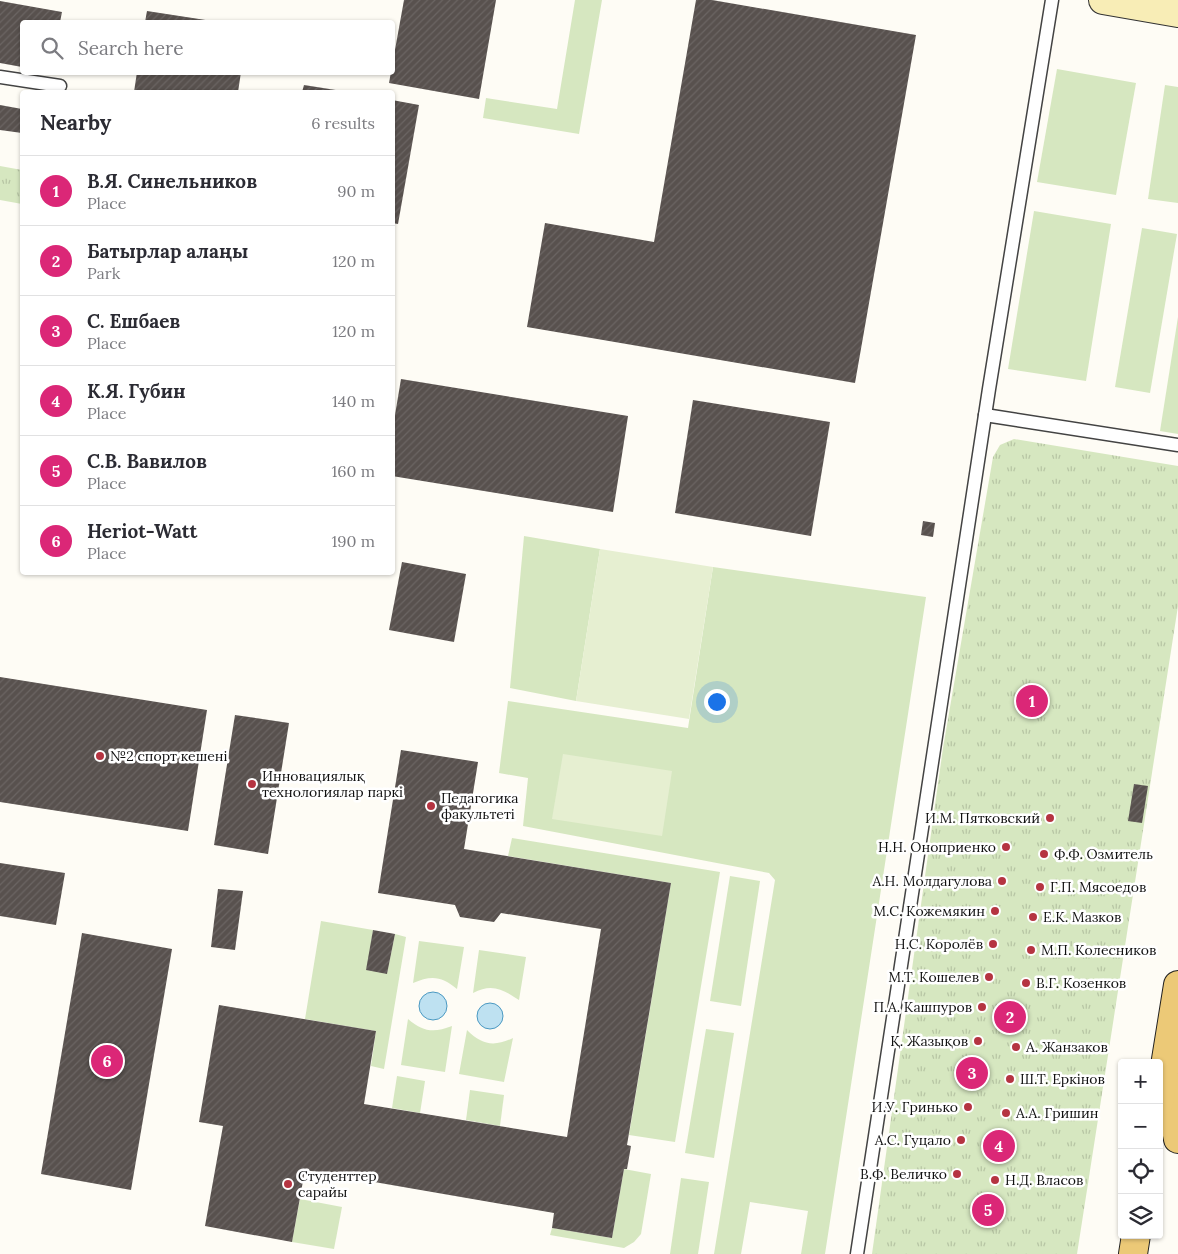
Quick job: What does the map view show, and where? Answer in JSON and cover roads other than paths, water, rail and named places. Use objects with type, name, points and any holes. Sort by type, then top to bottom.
[{"type":"main road","points":[[1163,1080],[1178,985]]},
{"type":"main road","points":[[1164,1074],[1178,1139]]},
{"type":"main road","points":[[1133,1254],[1135,1239]]},
{"type":"street","points":[[1103,0],[1178,13]]},
{"type":"lane","points":[[856,1254],[985,415],[1052,0]]},
{"type":"lane","points":[[0,77],[60,86]]},
{"type":"lane","points":[[985,415],[1178,445]]},
{"type":"water","points":[[433,992],[443,996],[447,1006],[443,1016],[433,1020],[423,1016],[419,1006],[423,996]]},
{"type":"water","points":[[490,1003],[499,1007],[503,1016],[499,1025],[490,1029],[481,1025],[477,1016],[481,1007]]},
{"type":"place","name":"В.Я. Синельников","points":[[1032,701]]},
{"type":"place","name":"№2 спорт кешені","points":[[100,756]]},
{"type":"place","name":"Инновациялық технологиялар паркі","points":[[252,784]]},
{"type":"place","name":"Педагогика факультеті","points":[[431,806]]},
{"type":"place","name":"И.М. Пятковский","points":[[1050,818]]},
{"type":"place","name":"Н.Н. Оноприенко","points":[[1006,847]]},
{"type":"place","name":"Ф.Ф. Озмитель","points":[[1044,854]]},
{"type":"place","name":"А.Н. Молдагулова","points":[[1002,881]]},
{"type":"place","name":"Г.П. Мясоедов","points":[[1040,887]]},
{"type":"place","name":"М.С. Кожемякин","points":[[995,911]]},
{"type":"place","name":"Е.К. Мазков","points":[[1033,917]]},
{"type":"place","name":"Н.С. Королёв","points":[[993,944]]},
{"type":"place","name":"М.П. Колесников","points":[[1031,950]]},
{"type":"place","name":"М.Т. Кошелев","points":[[989,977]]},
{"type":"place","name":"В.Г. Козенков","points":[[1026,983]]},
{"type":"place","name":"П.А. Кашпуров","points":[[982,1007]]},
{"type":"place","name":"Батырлар алаңы","points":[[1010,1017]]},
{"type":"place","name":"Қ. Жазықов","points":[[978,1041]]},
{"type":"place","name":"А. Жанзаков","points":[[1016,1047]]},
{"type":"place","name":"Heriot-Watt","points":[[107,1061]]},
{"type":"place","name":"С. Ешбаев","points":[[972,1073]]},
{"type":"place","name":"Ш.Т. Еркінов","points":[[1010,1079]]},
{"type":"place","name":"И.У. Гринько","points":[[968,1107]]},
{"type":"place","name":"А.А. Гришин","points":[[1006,1113]]},
{"type":"place","name":"А.С. Гуцало","points":[[961,1140]]},
{"type":"place","name":"К.Я. Губин","points":[[999,1146]]},
{"type":"place","name":"В.Ф. Величко","points":[[957,1174]]},
{"type":"place","name":"Н.Д. Власов","points":[[995,1180]]},
{"type":"place","name":"Студенттер сарайы","points":[[288,1184]]},
{"type":"place","name":"С.В. Вавилов","points":[[988,1210]]}]
